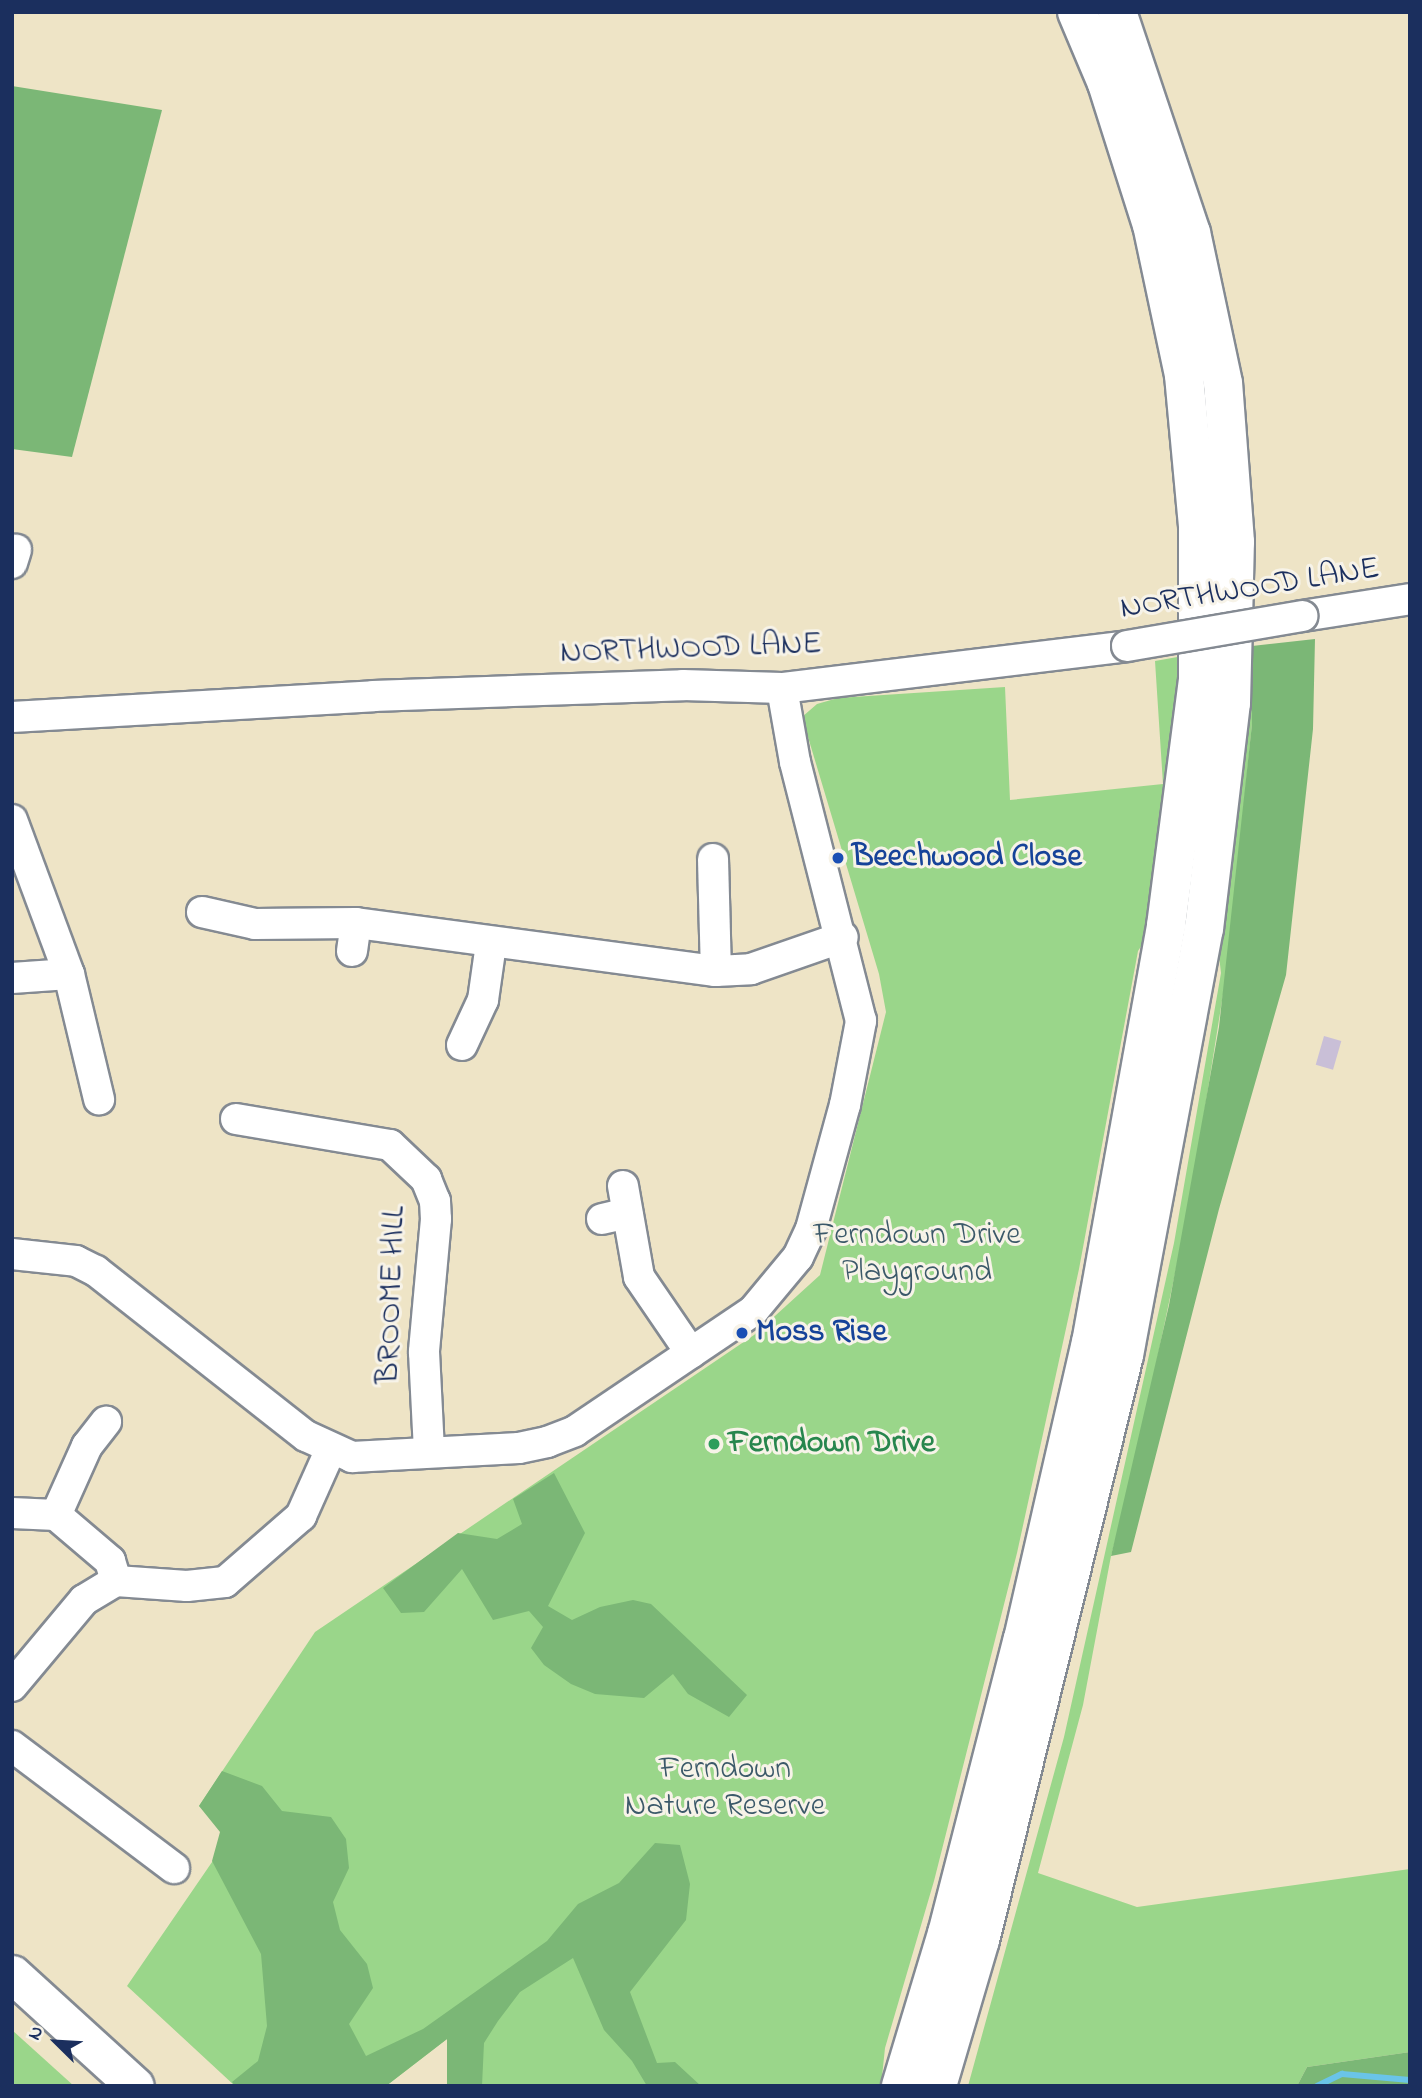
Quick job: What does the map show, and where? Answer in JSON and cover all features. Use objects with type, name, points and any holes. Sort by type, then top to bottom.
[{"type":"highway","points":[[901,2086],[947,1934],[1016,1666],[1091,1343],[1166,926],[1198,680],[1198,526],[1184,375],[1152,225],[1107,83],[1077,12]]},
{"type":"highway","points":[[937,2086],[980,1940],[1124,1355],[1204,929],[1231,703],[1235,542],[1223,383],[1191,233],[1117,12]]},
{"type":"main road","points":[[12,1974],[135,2086]]},
{"type":"street","name":"NORTHWOOD LANE","points":[[12,717],[387,696],[683,685],[782,688],[1126,646],[1410,599]]},
{"type":"street","points":[[12,1254],[76,1261],[96,1270],[306,1436],[352,1457],[547,1442],[575,1431],[753,1311],[798,1256],[811,1229],[845,1105],[861,1021],[843,937],[795,762],[782,688]]},
{"type":"street","points":[[12,820],[69,974],[99,1099]]},
{"type":"street","points":[[713,859],[716,971]]},
{"type":"street","points":[[202,912],[255,924],[354,937],[491,944],[716,971],[751,969],[843,937]]},
{"type":"street","points":[[462,1045],[483,1000],[491,944]]},
{"type":"street","points":[[12,978],[69,974]]},
{"type":"street","name":"BROOME HILL","points":[[236,1119],[390,1145],[426,1180],[435,1201],[436,1219],[424,1352],[429,1452]]},
{"type":"street","points":[[617,1206],[639,1277],[691,1353]]},
{"type":"street","points":[[56,1515],[87,1446],[107,1422]]},
{"type":"street","points":[[12,1686],[83,1600],[116,1581],[187,1586],[225,1583],[302,1516],[331,1449]]},
{"type":"street","points":[[12,1513],[56,1515],[110,1562],[116,1581]]},
{"type":"street","points":[[12,1746],[174,1868]]},
{"type":"shaded area","points":[[1324,1036],[1341,1041],[1333,1070],[1316,1065]]},
{"type":"green space","points":[[12,86],[162,110],[72,457],[12,449]]},
{"type":"green space","points":[[1315,639],[1313,729],[1286,975],[1219,1209],[1131,1552],[1111,1556],[1169,1305],[1219,1027],[1252,724],[1252,646]]},
{"type":"green space","points":[[1252,646],[1252,724],[1228,963],[1190,1202],[1133,1474],[1111,1556],[1083,1705],[1038,1873],[1137,1907],[1410,1869],[1410,2052],[1307,2067],[1297,2086],[968,2086],[1064,1737],[1174,1243],[1221,973],[1217,939]]},
{"type":"green space","name":"Ferndown Nature Reserve","points":[[1183,656],[1153,928],[1138,951],[1079,1269],[1017,1553],[934,1881],[885,2048],[881,2086],[447,2086],[447,2039],[386,2086],[235,2086],[127,1986],[234,1830],[199,1806],[315,1632],[754,1335],[820,1275],[886,1012],[879,974],[802,717],[817,704],[838,698],[1005,687],[1010,800],[1163,784],[1155,661]]},
{"type":"green space","points":[[554,1473],[585,1533],[548,1606],[572,1620],[600,1607],[633,1600],[651,1604],[747,1695],[729,1717],[688,1694],[673,1674],[644,1698],[595,1694],[571,1684],[544,1665],[531,1648],[543,1627],[529,1611],[493,1620],[462,1569],[424,1612],[401,1613],[383,1588],[458,1533],[497,1539],[522,1524],[513,1499]]},
{"type":"green space","points":[[222,1771],[262,1786],[282,1811],[331,1817],[346,1839],[349,1868],[333,1902],[340,1930],[367,1964],[373,1988],[349,2024],[366,2056],[423,2029],[547,1941],[578,1904],[619,1883],[655,1843],[680,1845],[690,1884],[686,1920],[630,1992],[657,2063],[675,2062],[701,2086],[647,2086],[632,2061],[604,2030],[573,1958],[520,1992],[498,2021],[484,2043],[482,2086],[447,2086],[447,2039],[386,2086],[235,2086],[232,2082],[258,2061],[267,2026],[261,1954],[212,1861],[220,1832],[199,1806]]},
{"type":"green space","points":[[12,2030],[74,2086],[12,2086]]},
{"type":"green space","points":[[1410,2052],[1410,2086],[1297,2086],[1307,2067]]},
{"type":"waterway","points":[[1317,2086],[1342,2074],[1410,2080]]},
{"type":"place","name":"Beechwood Close","points":[[838,858]]},
{"type":"place","name":"Moss Rise","points":[[742,1333]]},
{"type":"place","name":"Ferndown Drive","points":[[714,1444]]},
{"type":"park label","name":"Ferndown Drive Playground","points":[[917,1256]]}]
